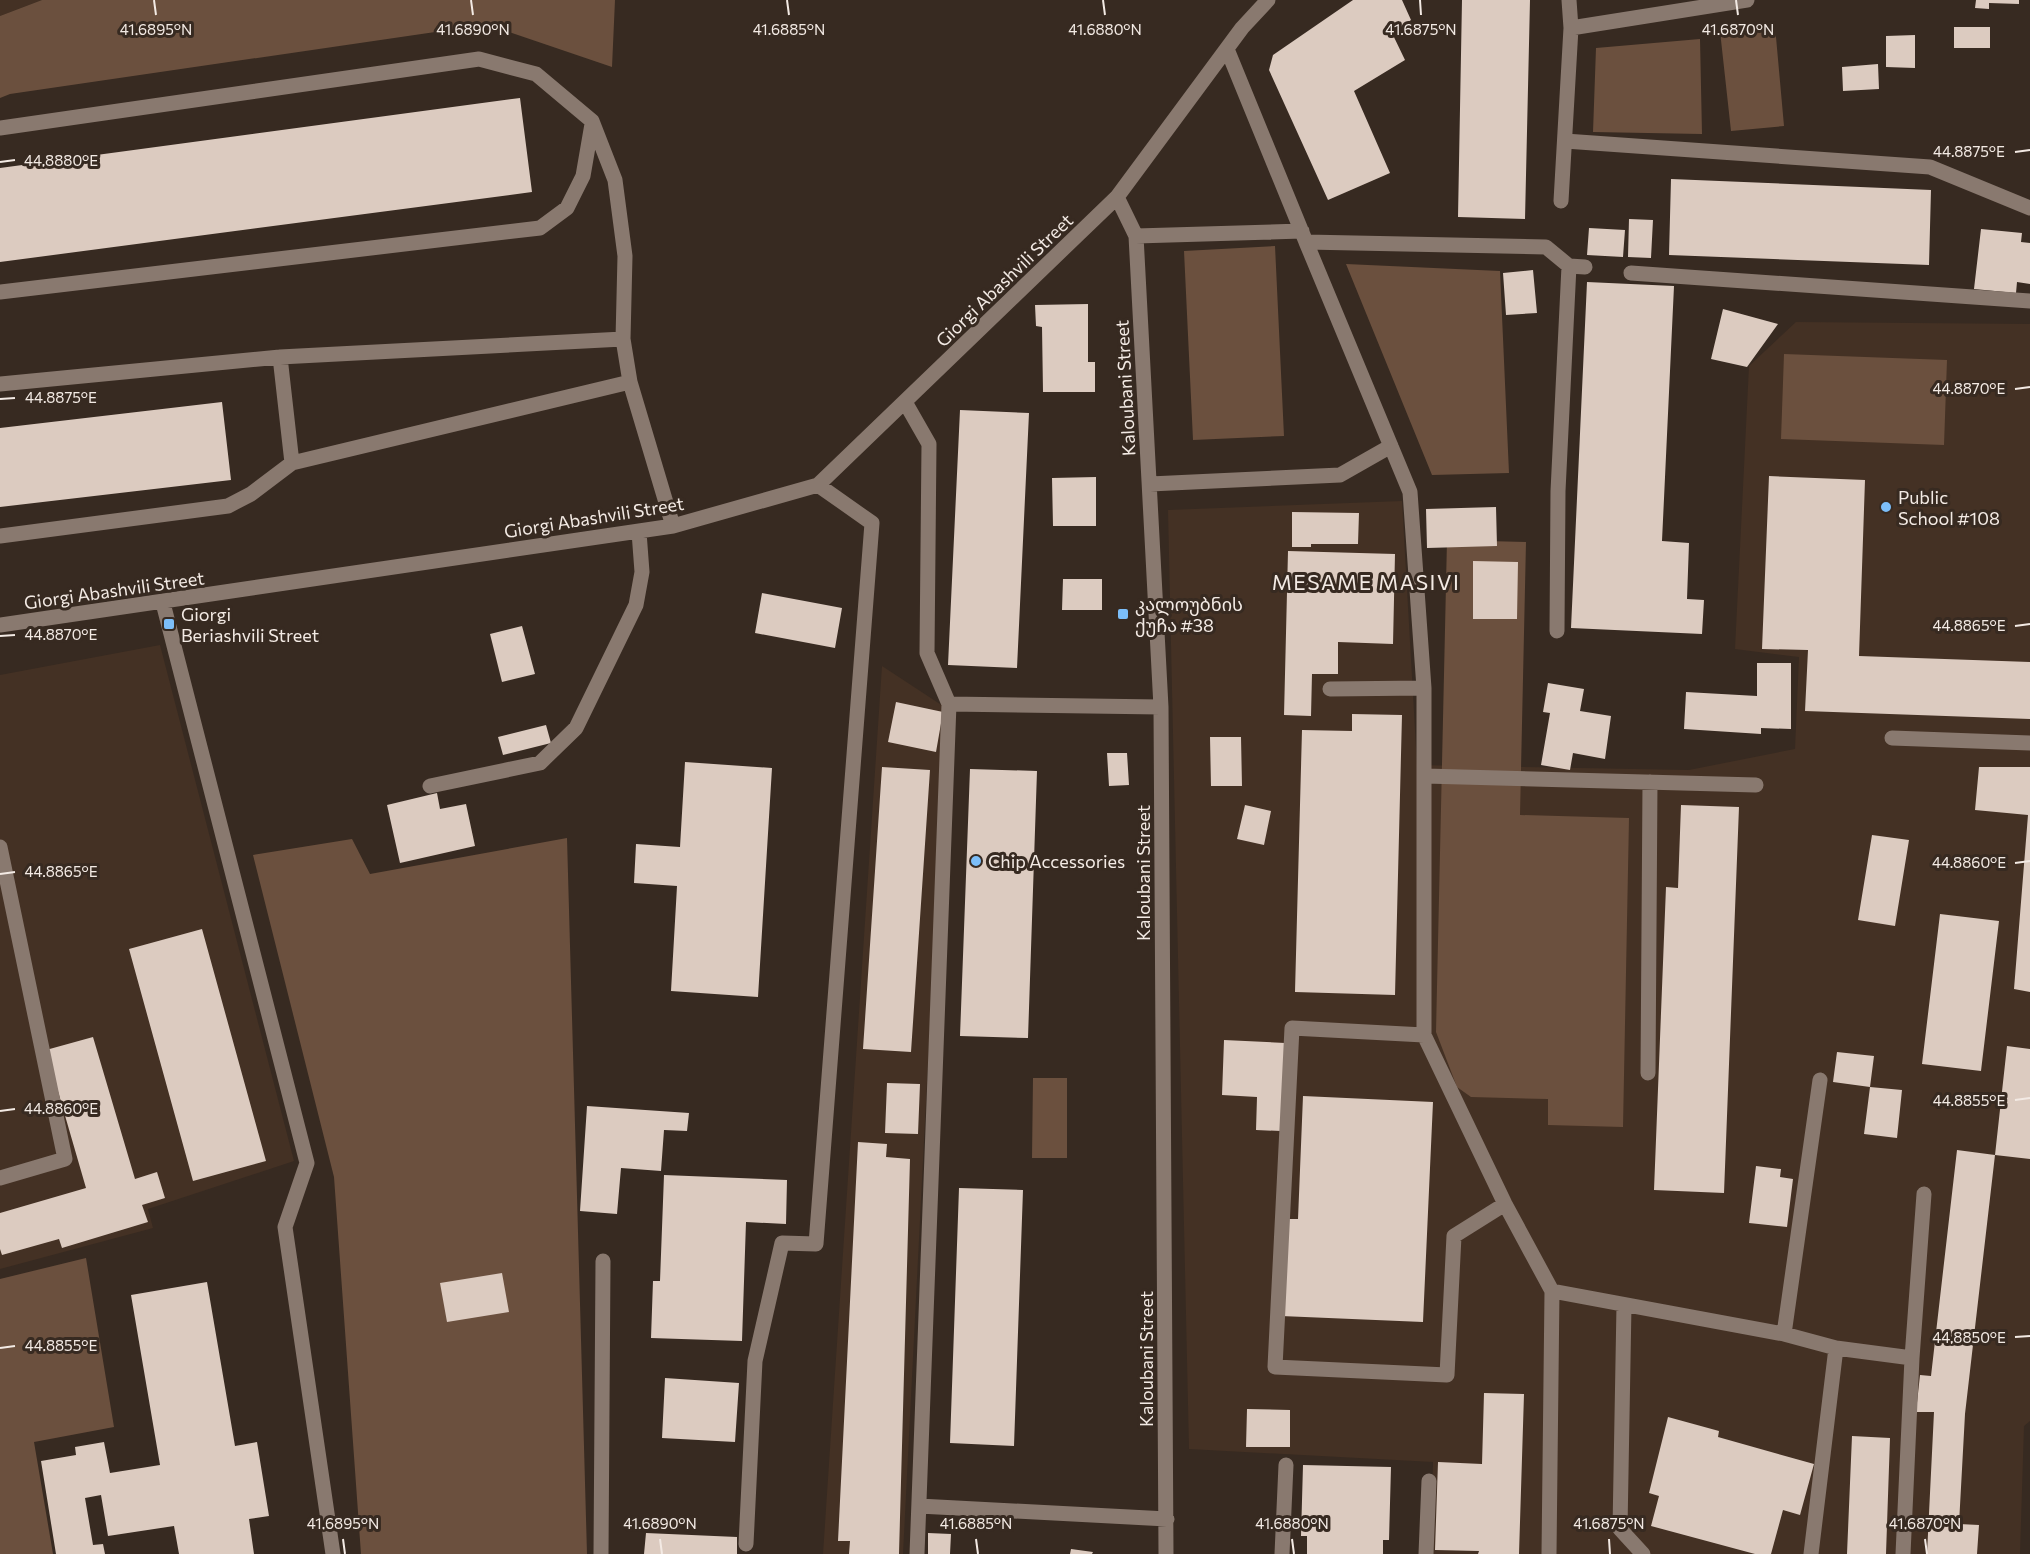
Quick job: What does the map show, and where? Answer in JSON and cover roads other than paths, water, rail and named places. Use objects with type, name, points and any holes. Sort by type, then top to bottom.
[{"type":"street","name":"Giorgi Abashvili Street","points":[[0,625],[639,532],[673,526],[818,485],[1117,197],[1242,28],[1268,0]]},
{"type":"street","points":[[1561,201],[1571,28],[1569,0]]},
{"type":"street","points":[[1571,28],[1747,0]]},
{"type":"street","points":[[1227,49],[1410,492],[1424,688],[1424,1035],[1505,1204],[1552,1291],[1549,1554]]},
{"type":"street","points":[[0,128],[479,59],[536,74],[592,121],[615,180],[625,256],[623,339],[630,382],[673,526]]},
{"type":"street","points":[[0,291],[540,228],[567,208],[584,176],[592,121]]},
{"type":"street","points":[[1565,141],[1930,167],[2030,208]]},
{"type":"street","name":"Kaloubani Street","points":[[1117,197],[1136,236],[1161,707],[1166,1554]]},
{"type":"street","points":[[1136,236],[1304,236],[1546,247],[1569,266],[1585,267]]},
{"type":"street","points":[[1557,631],[1558,491],[1569,266]]},
{"type":"street","points":[[1631,273],[2030,301]]},
{"type":"street","points":[[0,384],[280,357],[623,339]]},
{"type":"street","points":[[280,357],[292,463]]},
{"type":"street","points":[[0,536],[228,506],[251,494],[292,463],[630,382]]},
{"type":"street","points":[[905,402],[929,444],[927,653],[950,704],[917,1554]]},
{"type":"street","points":[[1150,484],[1340,475],[1391,446]]},
{"type":"street","points":[[746,1544],[755,1361],[782,1243],[816,1244],[872,523],[818,485]]},
{"type":"street","points":[[430,786],[540,763],[576,728],[636,605],[642,572],[639,532]]},
{"type":"street","points":[[163,603],[308,1163],[285,1227],[333,1554]]},
{"type":"street","points":[[1330,689],[1424,688]]},
{"type":"street","points":[[950,704],[1161,707]]},
{"type":"street","points":[[1892,738],[2030,743]]},
{"type":"street","points":[[1425,776],[1756,785]]},
{"type":"street","points":[[1648,1073],[1650,782]]},
{"type":"street","points":[[0,847],[3,876],[65,1159],[0,1178]]},
{"type":"street","points":[[1424,1035],[1292,1028],[1275,1367],[1447,1375],[1454,1236],[1505,1204]]},
{"type":"street","points":[[1784,1334],[1820,1080]]},
{"type":"street","points":[[1903,1554],[1912,1358],[1924,1194]]},
{"type":"street","points":[[601,1554],[603,1261]]},
{"type":"street","points":[[1552,1291],[1784,1334],[1836,1348],[1912,1358]]},
{"type":"street","points":[[1624,1305],[1620,1529],[1643,1554]]},
{"type":"street","points":[[1811,1554],[1836,1348]]},
{"type":"street","points":[[1282,1554],[1286,1465]]},
{"type":"street","points":[[1426,1554],[1429,1481]]},
{"type":"street","points":[[920,1506],[1167,1519]]},
{"type":"place","name":"Public School #108","points":[[1886,507]]},
{"type":"place","name":"კალოუბნის ქუჩა #38","points":[[1123,614]]},
{"type":"place","name":"Giorgi Beriashvili Street","points":[[169,624]]},
{"type":"place","name":"Chip Accessories","points":[[976,861]]},
{"type":"district","name":"MESAME MASIVI","points":[[1366,581]]}]
